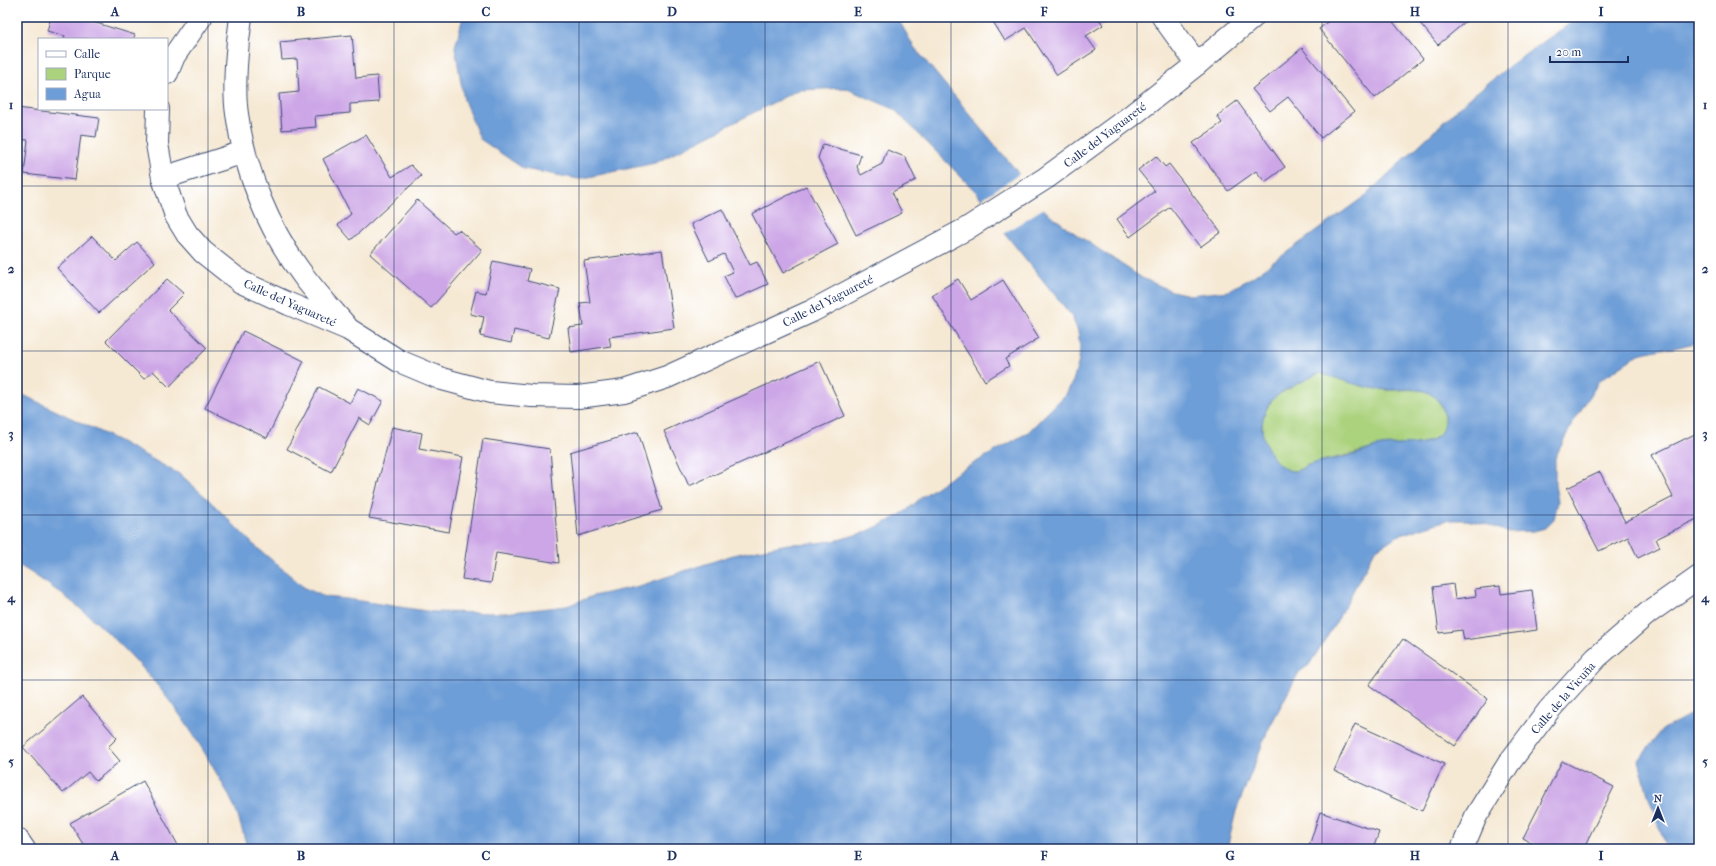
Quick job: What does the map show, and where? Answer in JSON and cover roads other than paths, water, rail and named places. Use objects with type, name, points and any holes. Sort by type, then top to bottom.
[{"type":"street","points":[[168,71],[174,56],[201,17]]},
{"type":"street","name":"Calle del Yaguareté","points":[[241,17],[236,88],[236,113],[244,152],[265,210],[276,232],[304,277],[348,329]]},
{"type":"street","points":[[1162,17],[1197,64]]},
{"type":"street","name":"Calle del Yaguareté","points":[[158,110],[157,144],[164,178],[176,216],[186,234],[203,252],[241,282],[348,329],[399,361],[442,379],[490,392],[532,396],[578,397],[624,391],[667,377],[812,311],[966,229],[1046,178],[1197,64],[1253,17]]},
{"type":"street","points":[[164,178],[244,152]]},
{"type":"street","name":"Calle de la Vicuña","points":[[1462,849],[1476,816],[1509,763],[1549,710],[1596,658],[1642,618],[1699,577]]},
{"type":"street","points":[[17,839],[24,849]]},
{"type":"water","points":[[463,17],[897,17],[914,47],[1015,169],[1040,207],[1073,232],[1142,278],[1172,291],[1190,295],[1228,291],[1254,276],[1365,196],[1467,100],[1512,64],[1579,17],[1699,17],[1699,342],[1639,354],[1600,380],[1572,424],[1555,458],[1555,485],[1558,502],[1554,519],[1545,528],[1534,531],[1507,532],[1486,524],[1466,520],[1447,520],[1397,536],[1375,550],[1337,621],[1309,665],[1299,672],[1268,730],[1236,811],[1227,849],[248,849],[236,811],[222,783],[175,708],[153,680],[129,653],[103,628],[76,605],[17,564],[17,392],[119,441],[181,475],[210,501],[254,545],[305,588],[325,597],[433,612],[504,613],[567,606],[593,596],[639,586],[733,555],[788,544],[817,543],[838,540],[866,532],[906,511],[922,497],[957,473],[1027,433],[1066,394],[1073,381],[1079,361],[1080,346],[1078,331],[1071,315],[1003,231],[978,194],[894,109],[845,88],[798,90],[655,163],[579,179],[524,169],[480,139],[464,100],[455,47]],"holes":[[[1320,373],[1370,388],[1388,390],[1417,389],[1427,392],[1437,399],[1442,408],[1444,418],[1442,429],[1437,437],[1419,444],[1376,447],[1353,455],[1314,463],[1296,471],[1286,469],[1275,460],[1264,440],[1262,427],[1264,416],[1271,402],[1281,393]]]},
{"type":"water","points":[[1693,713],[1699,721],[1699,849],[1667,849],[1648,795],[1639,760],[1662,730]]}]
